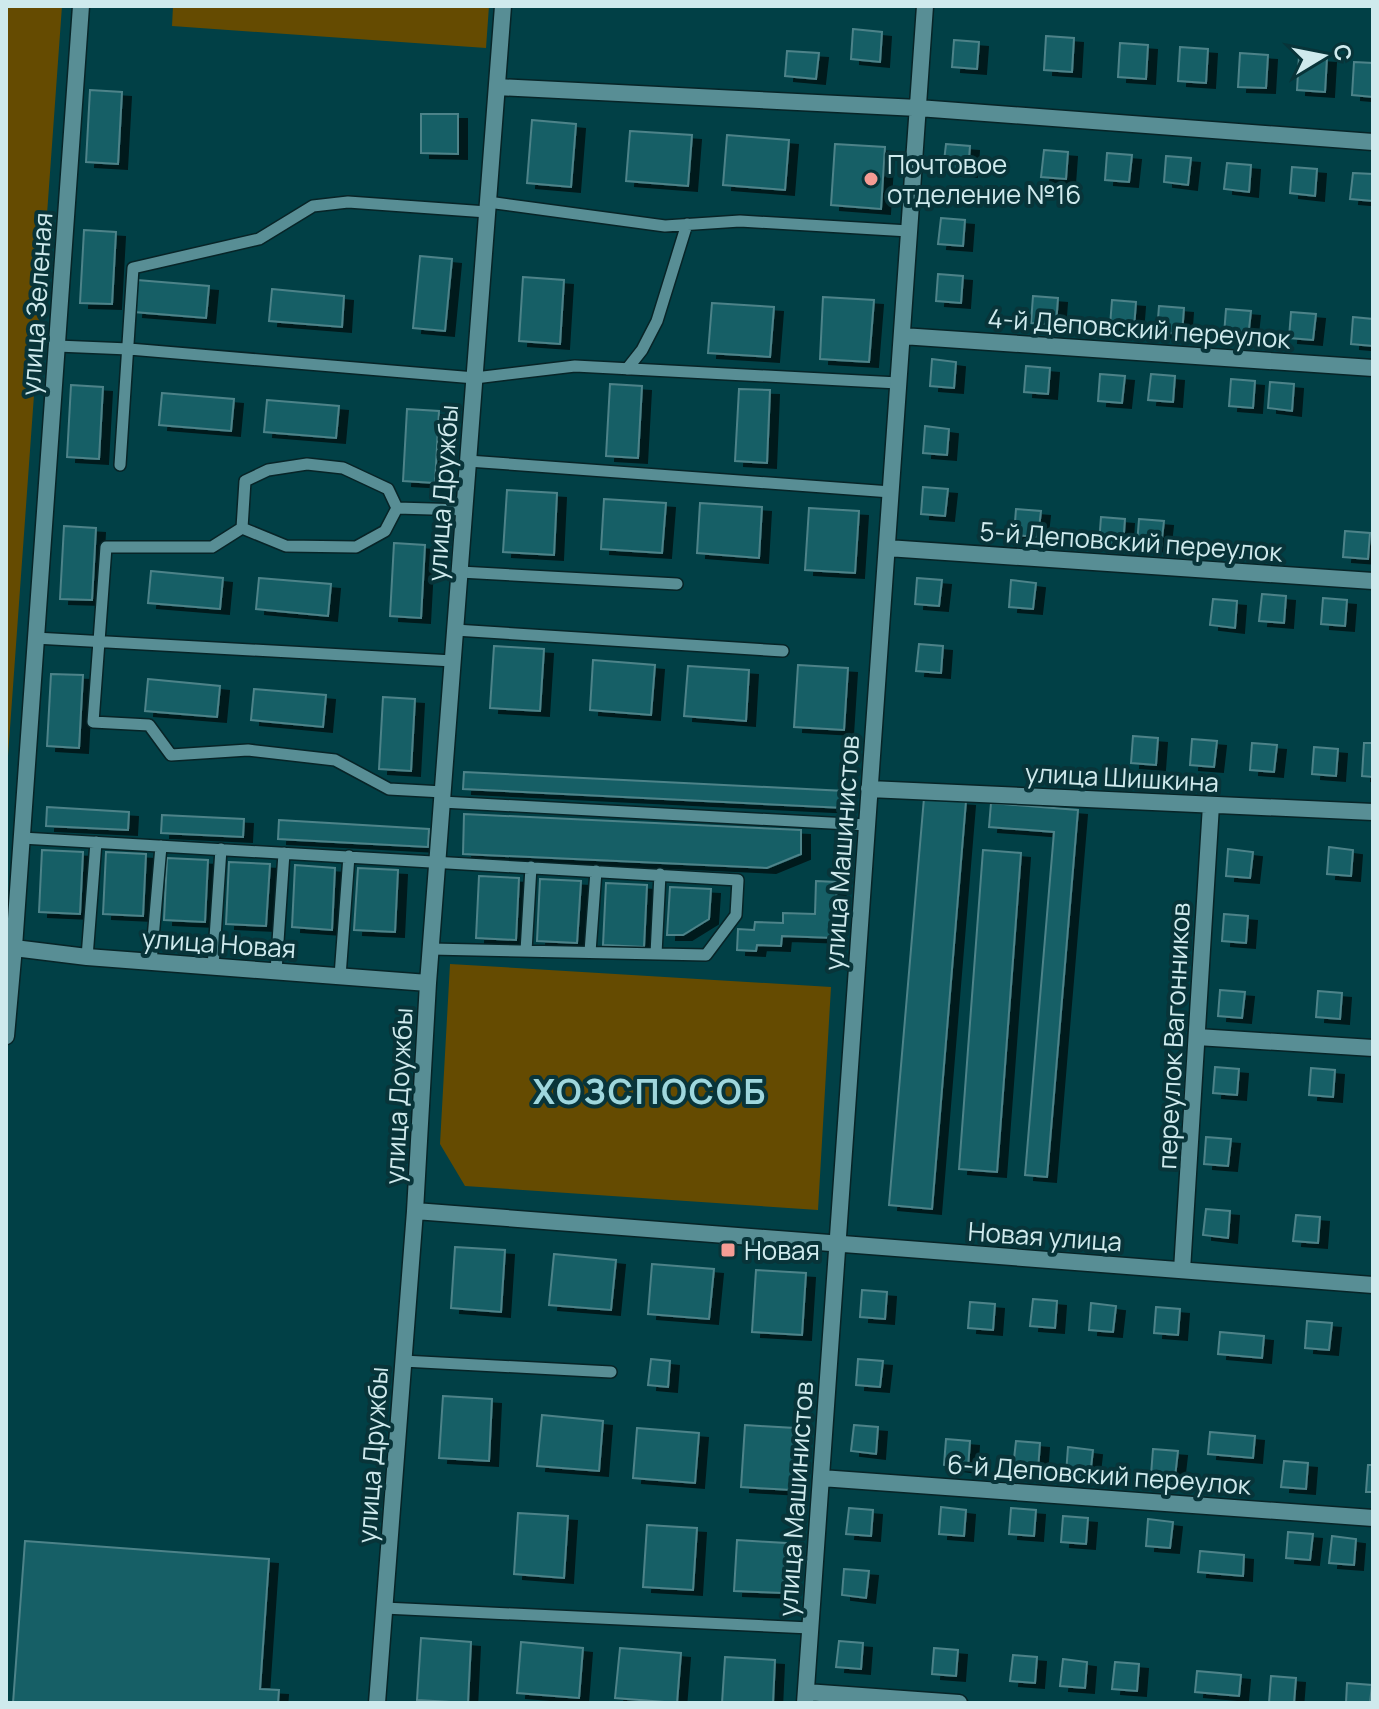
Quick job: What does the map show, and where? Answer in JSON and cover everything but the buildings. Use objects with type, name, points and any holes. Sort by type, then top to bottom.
[{"type":"street","name":"улица Зеленая","points":[[6,1036],[10,947],[22,838],[81,6]]},
{"type":"street","name":"улица Дружбы","points":[[428,983],[503,6]]},
{"type":"street","name":"улица Машинистов","points":[[806,1697],[925,6]]},
{"type":"street","points":[[497,87],[918,108],[1373,142]]},
{"type":"street","name":"4-й Деповский переулок","points":[[902,336],[1373,368]]},
{"type":"street","name":"5-й Деповский переулок","points":[[887,548],[1373,581]]},
{"type":"street","name":"улица Шишкина","points":[[869,789],[1373,812]]},
{"type":"street","name":"переулок Вагонников","points":[[1182,1270],[1211,805]]},
{"type":"street","name":"улица Новая","points":[[10,947],[87,957],[428,983]]},
{"type":"street","name":"улица Доужбы","points":[[415,1211],[428,983]]},
{"type":"street","points":[[1197,1037],[1373,1048]]},
{"type":"street","name":"улица Дружбы","points":[[377,1703],[415,1211]]},
{"type":"street","name":"Новая улица","points":[[415,1211],[1373,1285]]},
{"type":"street","name":"6-й Деповский переулок","points":[[821,1478],[1373,1518]]},
{"type":"street","points":[[806,1697],[959,1703]]},
{"type":"lane","points":[[120,465],[133,268],[259,239],[313,206],[348,202],[488,207],[665,226],[740,221],[909,231]]},
{"type":"lane","points":[[627,369],[642,350],[657,321],[687,224]]},
{"type":"lane","points":[[57,346],[129,349],[475,378],[575,366],[898,383]]},
{"type":"lane","points":[[468,461],[891,492]]},
{"type":"lane","points":[[242,528],[245,481],[268,470],[307,464],[343,468],[388,489],[397,508]]},
{"type":"lane","points":[[397,508],[465,510]]},
{"type":"lane","points":[[242,528],[286,546],[356,547],[385,531],[397,508]]},
{"type":"lane","points":[[242,528],[212,547],[106,547],[93,722],[149,725],[171,755],[248,750],[335,760],[389,789],[442,797],[867,825]]},
{"type":"lane","points":[[460,572],[677,584]]},
{"type":"lane","points":[[455,630],[783,651]]},
{"type":"lane","points":[[35,638],[453,661]]},
{"type":"lane","points":[[22,838],[738,880],[736,915],[706,955],[431,949]]},
{"type":"lane","points":[[87,957],[96,842]]},
{"type":"lane","points":[[151,962],[161,846]]},
{"type":"lane","points":[[213,967],[221,849]]},
{"type":"lane","points":[[276,971],[284,853]]},
{"type":"lane","points":[[340,976],[349,856]]},
{"type":"lane","points":[[526,951],[531,867]]},
{"type":"lane","points":[[590,952],[596,871]]},
{"type":"lane","points":[[656,954],[660,874]]},
{"type":"lane","points":[[403,1361],[611,1372]]},
{"type":"lane","points":[[384,1608],[810,1628]]},
{"type":"shaded area","points":[[6,6],[62,6],[6,784]]},
{"type":"shaded area","points":[[173,6],[489,6],[486,48],[172,26]]},
{"type":"shaded area","points":[[450,964],[831,987],[818,1210],[465,1186],[440,1144]]},
{"type":"place","name":"Почтовое отделение №16","points":[[871,179]]},
{"type":"place","name":"Новая","points":[[728,1250]]},
{"type":"district","name":"ХОЗСПОСОБ","points":[[650,1091]]}]
